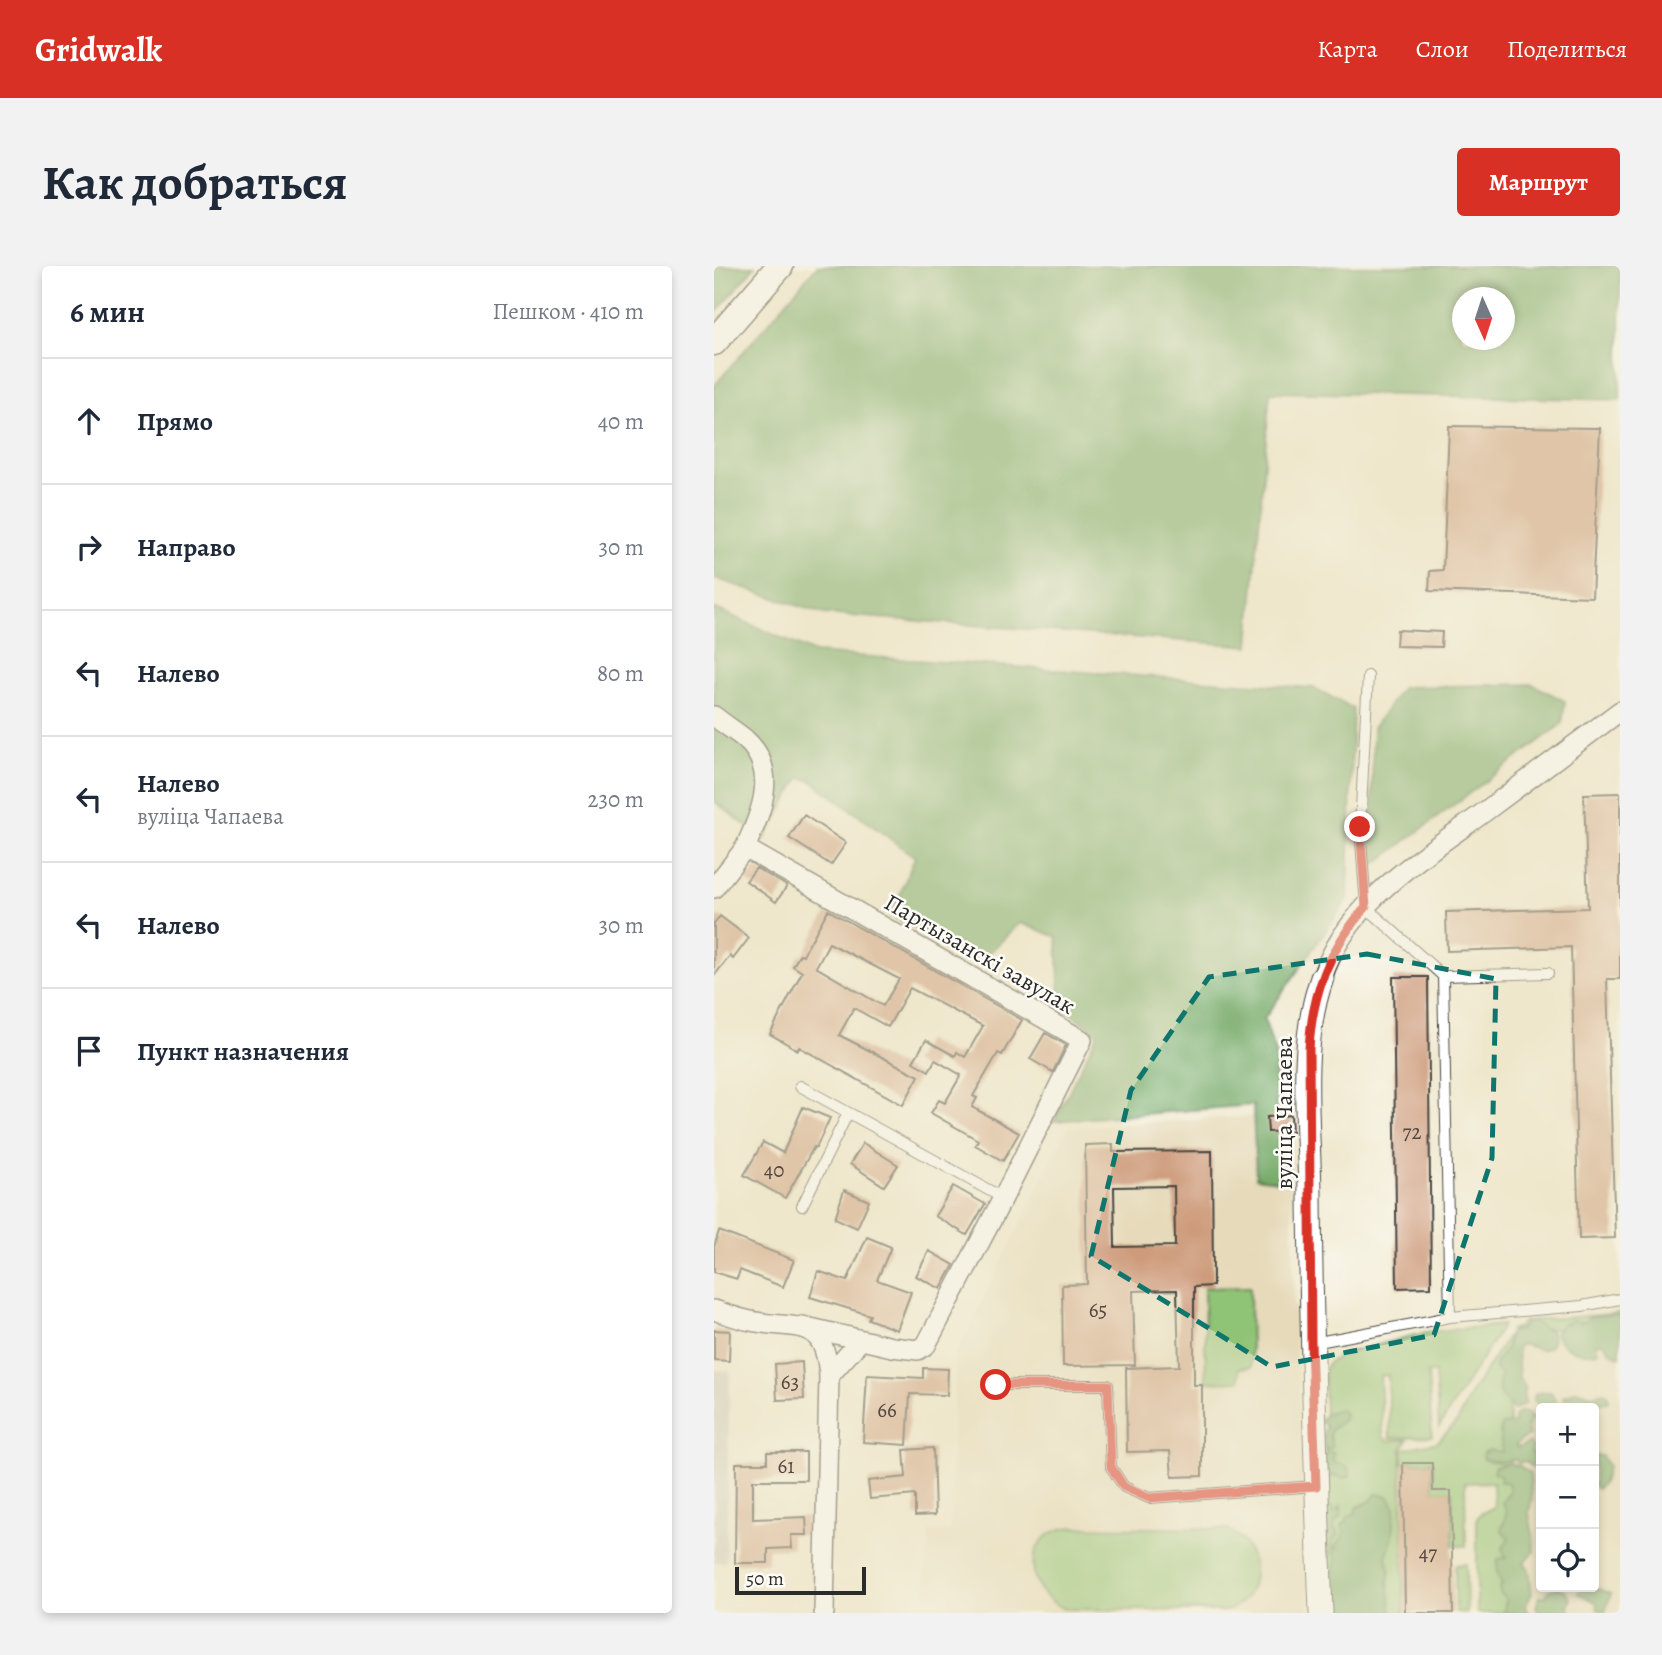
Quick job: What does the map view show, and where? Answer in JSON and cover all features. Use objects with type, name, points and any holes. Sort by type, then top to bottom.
[{"type":"main road","points":[[714,342],[780,266]]},
{"type":"street","name":"вуліца Чапаева","points":[[1321,1613],[1311,1343],[1308,1062],[1313,1010],[1322,978],[1340,939],[1366,907],[1404,871],[1620,711]]},
{"type":"street","points":[[714,716],[746,740],[762,761],[766,791],[759,818],[745,848],[714,888]]},
{"type":"street","name":"Партызанскі завулак","points":[[745,848],[1082,1040],[926,1345],[918,1350],[861,1340]]},
{"type":"street","points":[[714,1310],[752,1321],[802,1326],[861,1340],[829,1376]]},
{"type":"street","points":[[802,1326],[814,1334],[824,1346],[829,1376],[824,1613]]},
{"type":"lane","points":[[1368,676],[1360,827],[1366,907],[1443,976],[1548,973]]},
{"type":"lane","points":[[1443,976],[1450,1317]]},
{"type":"lane","points":[[800,1086],[1003,1198]]},
{"type":"lane","points":[[802,1206],[848,1112]]},
{"type":"lane","points":[[1311,1343],[1450,1317],[1583,1306],[1620,1299]]},
{"type":"lane","points":[[996,1385],[1108,1385],[1111,1467],[1124,1487],[1149,1498],[1316,1486]]},
{"type":"highlighted area","points":[[1367,954],[1496,979],[1492,1158],[1434,1335],[1272,1367],[1091,1256],[1131,1090],[1209,977]]},
{"type":"shaded area","points":[[1293,1114],[1295,1334],[1309,1613],[923,1613],[929,1532],[950,1531],[955,1356],[1068,1127]]},
{"type":"shaded area","points":[[1620,1327],[1620,1613],[1515,1613],[1509,1330]]},
{"type":"shaded area","points":[[714,1370],[730,1371],[726,1562],[714,1562]]},
{"type":"green space","points":[[714,266],[755,266],[714,315]]},
{"type":"green space","points":[[817,266],[1620,266],[1620,400],[1270,392],[1249,646],[823,614],[714,578],[714,386]]},
{"type":"green space","points":[[714,608],[815,653],[1314,688],[1353,708],[1348,899],[1264,1019],[1275,1052],[1278,1181],[1256,1178],[1253,1105],[1054,1121],[1098,1033],[1060,1006],[1057,937],[1020,923],[981,961],[891,916],[915,857],[810,780],[800,778],[764,840],[714,801]]},
{"type":"green space","points":[[1532,684],[1565,701],[1562,724],[1371,867],[1373,728],[1402,687]]},
{"type":"green space","points":[[1250,1287],[1251,1367],[1239,1368],[1239,1381],[1206,1382],[1204,1288]]},
{"type":"green space","points":[[1620,1313],[1620,1327],[1509,1330],[1519,1327],[1524,1321]]},
{"type":"green space","points":[[1616,1314],[1620,1318],[1620,1357],[1610,1352],[1604,1343],[1596,1343],[1598,1352],[1574,1350],[1563,1344],[1555,1334],[1562,1323],[1569,1323],[1570,1320],[1583,1322],[1590,1317]]},
{"type":"green space","points":[[1533,1322],[1551,1332],[1553,1339],[1550,1346],[1541,1350],[1522,1344],[1517,1347],[1519,1378],[1525,1387],[1523,1396],[1526,1403],[1514,1410],[1499,1394],[1502,1375],[1495,1369],[1496,1362],[1507,1347],[1510,1331],[1519,1330],[1525,1323]]},
{"type":"green space","points":[[1503,1325],[1439,1427],[1435,1373],[1428,1373],[1432,1436],[1390,1438],[1388,1375],[1380,1376],[1383,1437],[1389,1441],[1408,1439],[1401,1450],[1404,1613],[1329,1613],[1324,1370],[1328,1363],[1344,1354],[1427,1332]]},
{"type":"green space","points":[[1507,1337],[1514,1613],[1477,1613],[1477,1520],[1480,1514],[1494,1507],[1493,1482],[1465,1483],[1466,1546],[1453,1546],[1452,1491],[1433,1491],[1433,1462],[1403,1463],[1403,1449],[1437,1442],[1457,1422],[1471,1393]]},
{"type":"green space","points":[[1577,1390],[1592,1395],[1604,1392],[1608,1395],[1609,1402],[1602,1403],[1598,1400],[1596,1403],[1566,1403],[1563,1396]]},
{"type":"green space","points":[[1551,1392],[1557,1403],[1538,1403],[1533,1400],[1535,1394]]},
{"type":"green space","points":[[1340,1409],[1345,1413],[1344,1420],[1329,1434],[1332,1448],[1325,1449],[1323,1434],[1326,1426],[1319,1421],[1326,1413]]},
{"type":"green space","points":[[1519,1412],[1527,1412],[1532,1419],[1527,1426],[1529,1435],[1515,1445],[1518,1448],[1529,1443],[1533,1447],[1531,1453],[1536,1461],[1532,1468],[1525,1461],[1519,1463],[1514,1459],[1500,1462],[1485,1460],[1482,1455],[1492,1450],[1502,1452],[1502,1425],[1514,1424],[1514,1417]]},
{"type":"green space","points":[[1325,1451],[1334,1453],[1336,1463],[1347,1466],[1349,1477],[1325,1477]]},
{"type":"green space","points":[[1599,1456],[1602,1456],[1608,1466],[1603,1483],[1599,1487]]},
{"type":"green space","points":[[1509,1463],[1520,1466],[1530,1474],[1532,1499],[1529,1512],[1534,1552],[1524,1562],[1529,1569],[1532,1594],[1525,1606],[1528,1613],[1504,1613],[1506,1599],[1501,1595],[1499,1588],[1502,1584],[1497,1573],[1498,1559],[1506,1558],[1502,1549],[1509,1538],[1501,1530],[1506,1513],[1502,1503],[1510,1490],[1507,1482],[1500,1482],[1501,1476],[1494,1472],[1494,1467]]},
{"type":"green space","points":[[1376,1494],[1388,1496],[1395,1508],[1393,1536],[1386,1557],[1390,1571],[1388,1581],[1392,1613],[1334,1613],[1331,1595],[1333,1587],[1330,1581],[1335,1571],[1336,1556],[1325,1548],[1324,1500],[1335,1512],[1341,1506],[1341,1517],[1335,1521],[1334,1530],[1338,1531],[1338,1536],[1332,1541],[1336,1550],[1345,1533],[1342,1525],[1348,1516],[1356,1513],[1356,1508],[1371,1501]]},
{"type":"green space","points":[[1072,1527],[1227,1529],[1247,1547],[1254,1572],[1252,1585],[1247,1596],[1224,1611],[1065,1609],[1051,1601],[1041,1590],[1033,1564],[1036,1551],[1043,1540],[1055,1531]]},
{"type":"green space","points":[[1466,1564],[1467,1613],[1456,1613],[1455,1565]]},
{"type":"green space","points":[[1599,1589],[1611,1594],[1605,1612],[1598,1610],[1596,1602],[1578,1593],[1599,1592]]},
{"type":"green space","points":[[1548,1592],[1566,1592],[1571,1599],[1568,1605],[1570,1613],[1539,1613],[1536,1607],[1539,1597],[1546,1596]]},
{"type":"building","points":[[1449,426],[1600,428],[1592,597],[1429,591],[1430,571],[1443,570]]},
{"type":"building","points":[[1397,630],[1442,632],[1441,647],[1396,646]]},
{"type":"building","points":[[1620,793],[1620,979],[1607,979],[1615,1238],[1579,1239],[1571,947],[1447,951],[1446,912],[1588,908],[1584,794]]},
{"type":"building","points":[[804,815],[846,843],[831,865],[789,838]]},
{"type":"building","points":[[756,868],[787,886],[776,902],[746,881]]},
{"type":"building","points":[[828,910],[1022,1020],[1002,1055],[998,1053],[973,1096],[977,1098],[972,1107],[1019,1133],[1003,1161],[975,1145],[978,1140],[931,1113],[939,1100],[945,1103],[961,1075],[935,1060],[929,1071],[913,1062],[926,1040],[955,1056],[957,1052],[965,1057],[983,1026],[910,988],[888,1027],[854,1008],[839,1035],[919,1076],[903,1105],[799,1047],[798,1050],[770,1034],[802,972],[793,966],[800,954],[803,955]],"holes":[[[829,943],[899,979],[883,1006],[816,967]]]},
{"type":"building","points":[[720,916],[749,938],[733,959],[730,956],[714,976],[714,923]]},
{"type":"building","points":[[1393,977],[1428,977],[1431,1287],[1397,1288]]},
{"type":"building","points":[[1045,1033],[1066,1045],[1053,1072],[1030,1059]]},
{"type":"building","points":[[803,1107],[830,1118],[816,1148],[814,1147],[785,1198],[744,1175],[763,1142],[783,1153]]},
{"type":"building","points":[[1291,1115],[1292,1131],[1268,1132],[1267,1117]]},
{"type":"building","points":[[863,1143],[898,1165],[884,1186],[850,1164]]},
{"type":"building","points":[[1113,1144],[1113,1152],[1212,1151],[1213,1286],[1194,1287],[1194,1385],[1202,1385],[1202,1476],[1172,1477],[1170,1451],[1127,1452],[1126,1368],[1179,1366],[1177,1290],[1133,1291],[1135,1365],[1063,1366],[1062,1285],[1087,1284],[1085,1145]],"holes":[[[1174,1186],[1175,1246],[1115,1247],[1114,1187]]]},
{"type":"building","points":[[953,1186],[985,1204],[967,1235],[935,1216]]},
{"type":"building","points":[[844,1190],[869,1201],[857,1228],[835,1218]]},
{"type":"building","points":[[719,1231],[794,1260],[783,1287],[740,1270],[737,1279],[714,1272],[714,1247]]},
{"type":"building","points":[[867,1237],[891,1247],[877,1280],[911,1292],[897,1330],[868,1319],[870,1315],[810,1297],[818,1271],[847,1281]]},
{"type":"building","points":[[929,1251],[954,1265],[941,1289],[916,1276]]},
{"type":"building","points":[[714,1330],[730,1331],[729,1361],[714,1360]]},
{"type":"building","points":[[802,1362],[804,1399],[777,1400],[775,1364]]},
{"type":"building","points":[[923,1368],[948,1369],[947,1395],[910,1394],[907,1445],[863,1442],[867,1375],[923,1378]]},
{"type":"building","points":[[933,1448],[935,1515],[915,1516],[915,1495],[870,1499],[868,1481],[906,1477],[904,1450]]},
{"type":"building","points":[[767,1452],[806,1452],[806,1480],[753,1480],[753,1519],[806,1517],[807,1535],[791,1535],[792,1548],[768,1549],[768,1563],[735,1563],[736,1463],[767,1463]]},
{"type":"building","points":[[1403,1463],[1432,1463],[1433,1491],[1451,1491],[1453,1613],[1405,1613]]},
{"type":"route","points":[[996,1385],[1108,1385],[1111,1467],[1124,1487],[1149,1498],[1316,1486],[1311,1343],[1308,1062],[1311,1023],[1323,974],[1340,939],[1366,907],[1360,827]]}]
